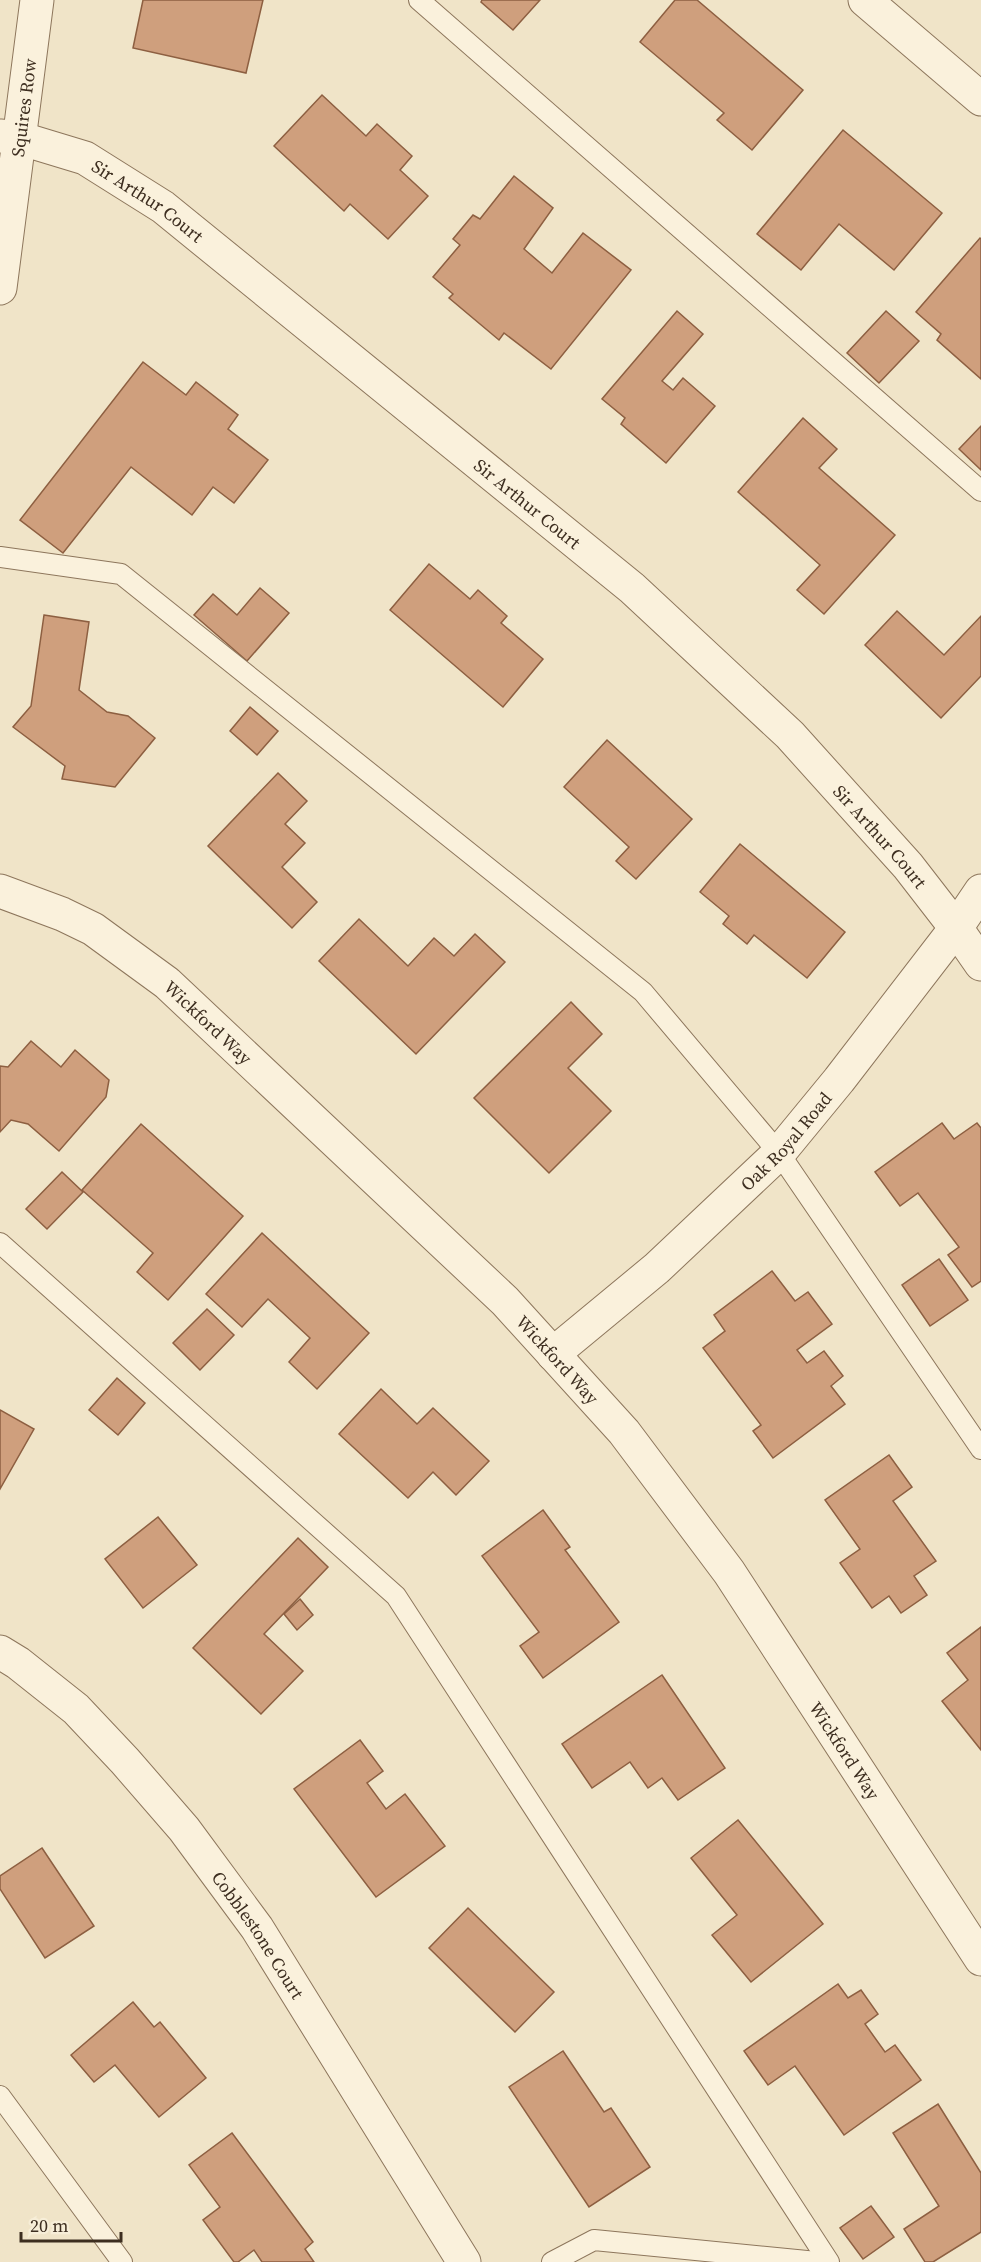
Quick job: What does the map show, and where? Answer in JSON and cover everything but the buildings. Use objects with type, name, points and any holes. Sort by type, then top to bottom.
[{"type":"street","name":"Squires Row","points":[[0,288],[10,137],[37,0]]},
{"type":"street","points":[[865,0],[981,99]]},
{"type":"street","name":"Sir Arthur Court","points":[[10,137],[85,158],[163,207],[632,588],[790,735],[908,866],[981,964]]},
{"type":"street","name":"Wickford Way","points":[[0,891],[62,914],[93,929],[167,983],[505,1301],[624,1432],[729,1572],[981,1959]]},
{"type":"street","name":"Oak Royal Road","points":[[553,1354],[657,1268],[779,1153],[839,1080],[956,928],[981,891]]},
{"type":"street","name":"Cobblestone Court","points":[[0,1652],[18,1663],[75,1709],[125,1761],[184,1829],[257,1928],[464,2262]]},
{"type":"lane","points":[[419,0],[981,491]]},
{"type":"lane","points":[[0,557],[121,574],[643,992],[779,1153],[981,1449]]},
{"type":"lane","points":[[0,1243],[396,1596],[829,2262]]},
{"type":"lane","points":[[0,2096],[122,2262]]},
{"type":"lane","points":[[552,2262],[594,2240],[817,2262]]}]
